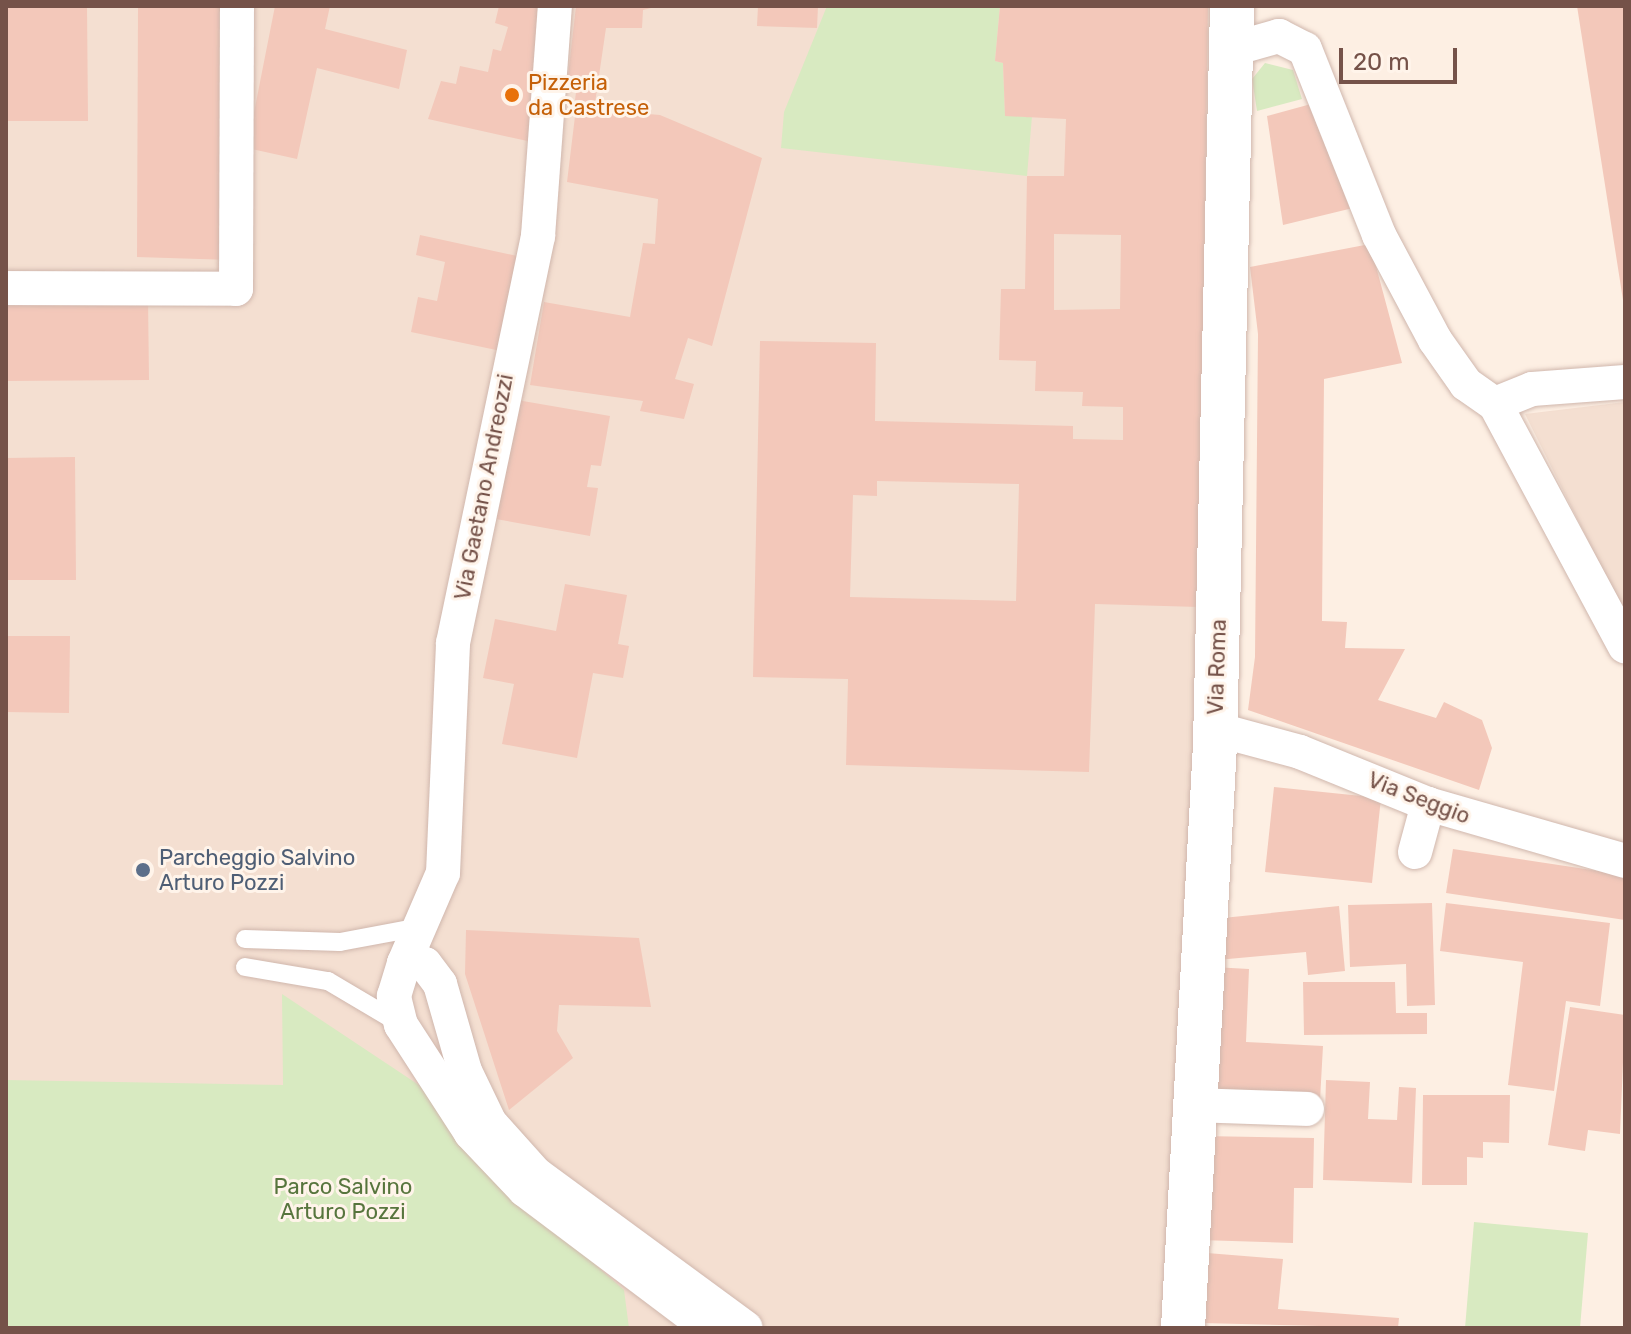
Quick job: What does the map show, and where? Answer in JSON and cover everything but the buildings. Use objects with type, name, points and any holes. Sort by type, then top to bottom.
[{"type":"street","points":[[6,288],[236,289],[237,6]]},
{"type":"street","name":"Via Gaetano Andreozzi","points":[[401,1025],[394,996],[404,963],[426,925],[443,873],[453,643],[538,236],[555,6]]},
{"type":"street","name":"Via Roma","points":[[1183,1328],[1215,729],[1232,6]]},
{"type":"street","points":[[1233,49],[1279,36],[1305,49],[1379,235],[1435,340],[1466,384],[1495,404],[1625,646]]},
{"type":"street","points":[[1495,404],[1532,389],[1625,382]]},
{"type":"street","name":"Via Seggio","points":[[1215,729],[1300,752],[1428,804],[1625,861]]},
{"type":"street","points":[[1415,852],[1428,804]]},
{"type":"street","points":[[404,963],[425,964],[440,984],[452,1074],[471,1133],[525,1190],[708,1328]]},
{"type":"street","points":[[401,1025],[452,1074],[490,1123],[536,1174],[746,1328]]},
{"type":"street","points":[[1194,1105],[1307,1109]]},
{"type":"lane","points":[[245,939],[340,942],[426,925]]},
{"type":"lane","points":[[245,967],[328,981],[401,1025]]},
{"type":"shaded area","points":[[6,6],[1224,6],[1172,1328],[6,1328]]},
{"type":"shaded area","points":[[1625,402],[1625,615],[1525,414]]},
{"type":"green space","points":[[827,6],[1000,6],[995,61],[1003,63],[1005,115],[1032,116],[1027,176],[781,148],[784,112]]},
{"type":"green space","points":[[1265,63],[1293,70],[1302,99],[1257,111],[1252,79]]},
{"type":"green space","name":"Parco Salvino Arturo Pozzi","points":[[282,994],[434,1095],[465,1150],[624,1290],[629,1328],[6,1328],[6,1080],[283,1085]]},
{"type":"green space","points":[[1474,1222],[1588,1233],[1580,1328],[1465,1328]]},
{"type":"place","name":"Pizzeria da Castrese","points":[[512,95]]},
{"type":"place","name":"Parcheggio Salvino Arturo Pozzi","points":[[143,870]]}]
